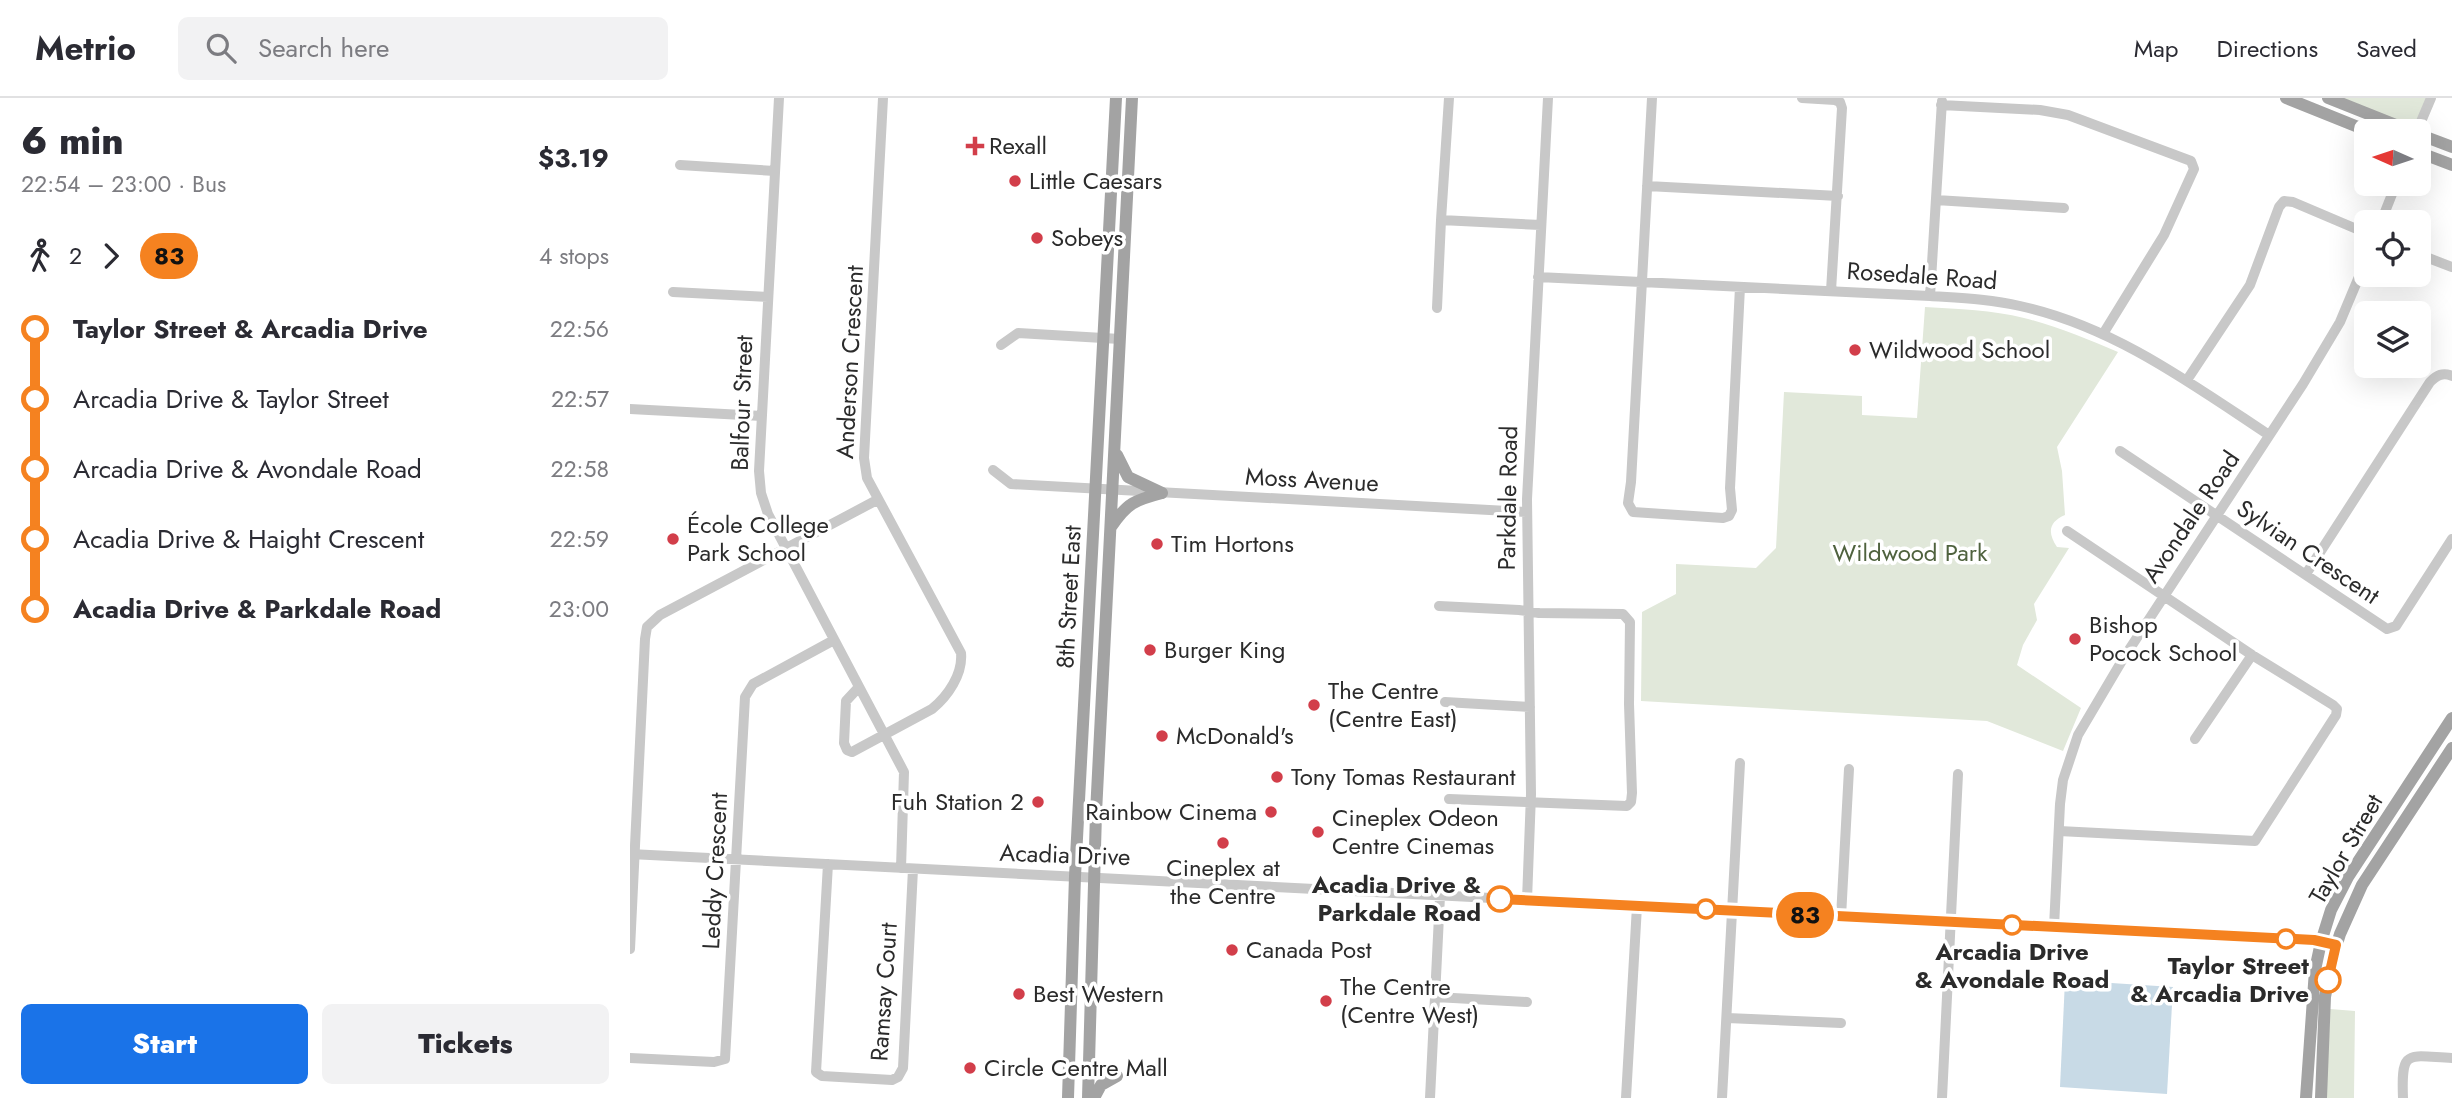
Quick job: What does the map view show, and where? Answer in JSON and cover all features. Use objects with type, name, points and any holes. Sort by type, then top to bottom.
[{"type":"main road","name":"8th Street East","points":[[1068,1098],[1075,876],[1116,98]]},
{"type":"main road","name":"8th Street East","points":[[1088,1098],[1093,877],[1132,98]]},
{"type":"main road","points":[[2286,98],[2354,125]]},
{"type":"main road","points":[[2328,98],[2381,119]]},
{"type":"main road","points":[[2431,138],[2452,147]]},
{"type":"main road","points":[[2431,157],[2452,165]]},
{"type":"main road","points":[[1115,449],[1119,463],[1128,477],[1162,493]]},
{"type":"main road","points":[[1111,527],[1122,510],[1130,504],[1162,493]]},
{"type":"main road","name":"Taylor Street","points":[[2306,1098],[2313,988],[2320,942],[2331,910],[2348,877],[2452,718]]},
{"type":"main road","name":"Taylor Street","points":[[2321,1098],[2325,997],[2336,945],[2362,885],[2452,748]]},
{"type":"main road","points":[[1094,1098],[1101,1085],[1117,1076]]},
{"type":"street","name":"Balfour Street","points":[[779,98],[762,416],[761,493],[768,514],[904,772],[901,868]]},
{"type":"street","name":"Anderson Crescent","points":[[884,98],[864,458],[867,478],[877,500],[961,653],[962,664],[958,676],[939,703],[886,734]]},
{"type":"street","points":[[1437,308],[1449,98]]},
{"type":"street","name":"Parkdale Road","points":[[1527,900],[1531,803],[1527,512],[1548,98]]},
{"type":"street","points":[[1653,98],[1628,503],[1633,512],[1723,518],[1729,516],[1732,510],[1730,488],[1740,287]]},
{"type":"street","points":[[1802,98],[1835,100],[1840,102],[1842,108],[1831,291]]},
{"type":"street","points":[[2423,119],[2431,98]]},
{"type":"street","points":[[1930,296],[1942,101],[2040,110],[2068,116],[2191,161],[2194,169],[2164,235],[2103,334]]},
{"type":"street","points":[[680,165],[775,170]]},
{"type":"street","points":[[1647,186],[1838,196]]},
{"type":"street","points":[[1936,200],[2064,208]]},
{"type":"street","points":[[2187,380],[2250,285],[2282,202],[2293,202],[2354,228]]},
{"type":"street","points":[[1441,220],[1541,225]]},
{"type":"street","points":[[2431,259],[2452,267]]},
{"type":"street","name":"Rosedale Road","points":[[1538,277],[1983,299],[2022,306],[2103,334],[2187,380],[2270,435]]},
{"type":"street","name":"Avondale Road","points":[[2054,927],[2063,780],[2074,744],[2094,706],[2340,322],[2355,287]]},
{"type":"street","points":[[673,292],[768,297]]},
{"type":"street","points":[[1001,345],[1018,333],[1120,339]]},
{"type":"street","points":[[2305,575],[2430,382],[2436,375],[2446,373],[2452,376]]},
{"type":"street","points":[[630,409],[762,416]]},
{"type":"street","name":"Sylvian Crescent","points":[[2120,451],[2384,628],[2391,630],[2452,539]]},
{"type":"street","name":"Moss Avenue","points":[[993,470],[1011,484],[1527,512]]},
{"type":"street","points":[[630,949],[634,745],[647,627],[660,615],[877,500]]},
{"type":"street","points":[[2059,831],[2255,841],[2336,715],[2337,709],[2067,531]]},
{"type":"street","points":[[1439,606],[1623,614],[1630,622],[1631,802],[1622,807],[1449,799]]},
{"type":"street","name":"Leddy Crescent","points":[[630,1058],[709,1062],[725,1059],[745,697],[753,684],[834,640]]},
{"type":"street","points":[[2195,739],[2252,655]]},
{"type":"street","points":[[859,687],[846,701],[845,747],[852,752],[886,734]]},
{"type":"street","points":[[1445,702],[1530,707]]},
{"type":"street","points":[[1722,1098],[1740,762]]},
{"type":"street","points":[[1841,917],[1849,769]]},
{"type":"street","points":[[1942,1098],[1958,774]]},
{"type":"street","name":"Acadia Drive","points":[[632,854],[2054,927],[2336,945]]},
{"type":"street","name":"Ramsay Court","points":[[828,864],[816,1072],[822,1076],[892,1080],[898,1077],[903,1068],[913,869]]},
{"type":"street","points":[[1430,1098],[1440,896]]},
{"type":"street","points":[[1626,1098],[1637,906]]},
{"type":"street","points":[[1435,998],[1527,1002]]},
{"type":"street","points":[[1727,1018],[1841,1023]]},
{"type":"street","points":[[2403,1098],[2403,1067],[2412,1057],[2452,1059]]},
{"type":"green space","points":[[2327,98],[2431,98],[2422,119],[2384,119]]},
{"type":"green space","name":"Wildwood Park","points":[[1925,307],[2012,315],[2060,329],[2118,352],[2057,447],[2062,471],[2065,515],[2053,524],[2051,532],[2057,547],[2069,548],[2034,604],[2037,620],[2023,645],[2017,665],[2081,708],[2063,751],[1987,721],[1641,701],[1642,612],[1676,594],[1676,564],[1756,568],[1776,548],[1784,392],[1862,396],[1862,415],[1917,418]]},
{"type":"green space","points":[[2330,1009],[2355,1011],[2354,1098],[2326,1098]]},
{"type":"water","points":[[2065,980],[2173,987],[2167,1094],[2060,1087]]},
{"type":"bus line","name":"83","points":[[1500,899],[2314,940],[2336,945],[2328,980]]},
{"type":"place","name":"Rexall","points":[[975,146]]},
{"type":"place","name":"Little Caesars","points":[[1015,181]]},
{"type":"place","name":"Sobeys","points":[[1037,238]]},
{"type":"place","name":"Wildwood School","points":[[1855,350]]},
{"type":"place","name":"École College Park School","points":[[673,539]]},
{"type":"place","name":"Tim Hortons","points":[[1157,544]]},
{"type":"place","name":"Bishop Pocock School","points":[[2075,639]]},
{"type":"place","name":"Burger King","points":[[1150,650]]},
{"type":"place","name":"The Centre (Centre East)","points":[[1314,705]]},
{"type":"place","name":"McDonald's","points":[[1162,736]]},
{"type":"place","name":"Tony Tomas Restaurant","points":[[1277,777]]},
{"type":"place","name":"Fuh Station 2","points":[[1038,802]]},
{"type":"place","name":"Rainbow Cinema","points":[[1271,812]]},
{"type":"place","name":"Cineplex Odeon Centre Cinemas","points":[[1318,832]]},
{"type":"place","name":"Cineplex at the Centre","points":[[1223,843]]},
{"type":"place","name":"Acadia Drive & Parkdale Road","points":[[1500,899]]},
{"type":"place","name":"Arcadia Drive & Avondale Road","points":[[2012,925]]},
{"type":"place","name":"Canada Post","points":[[1232,950]]},
{"type":"place","name":"Taylor Street & Arcadia Drive","points":[[2328,980]]},
{"type":"place","name":"Best Western","points":[[1019,994]]},
{"type":"place","name":"The Centre (Centre West)","points":[[1326,1001]]},
{"type":"place","name":"Circle Centre Mall","points":[[970,1068]]}]
